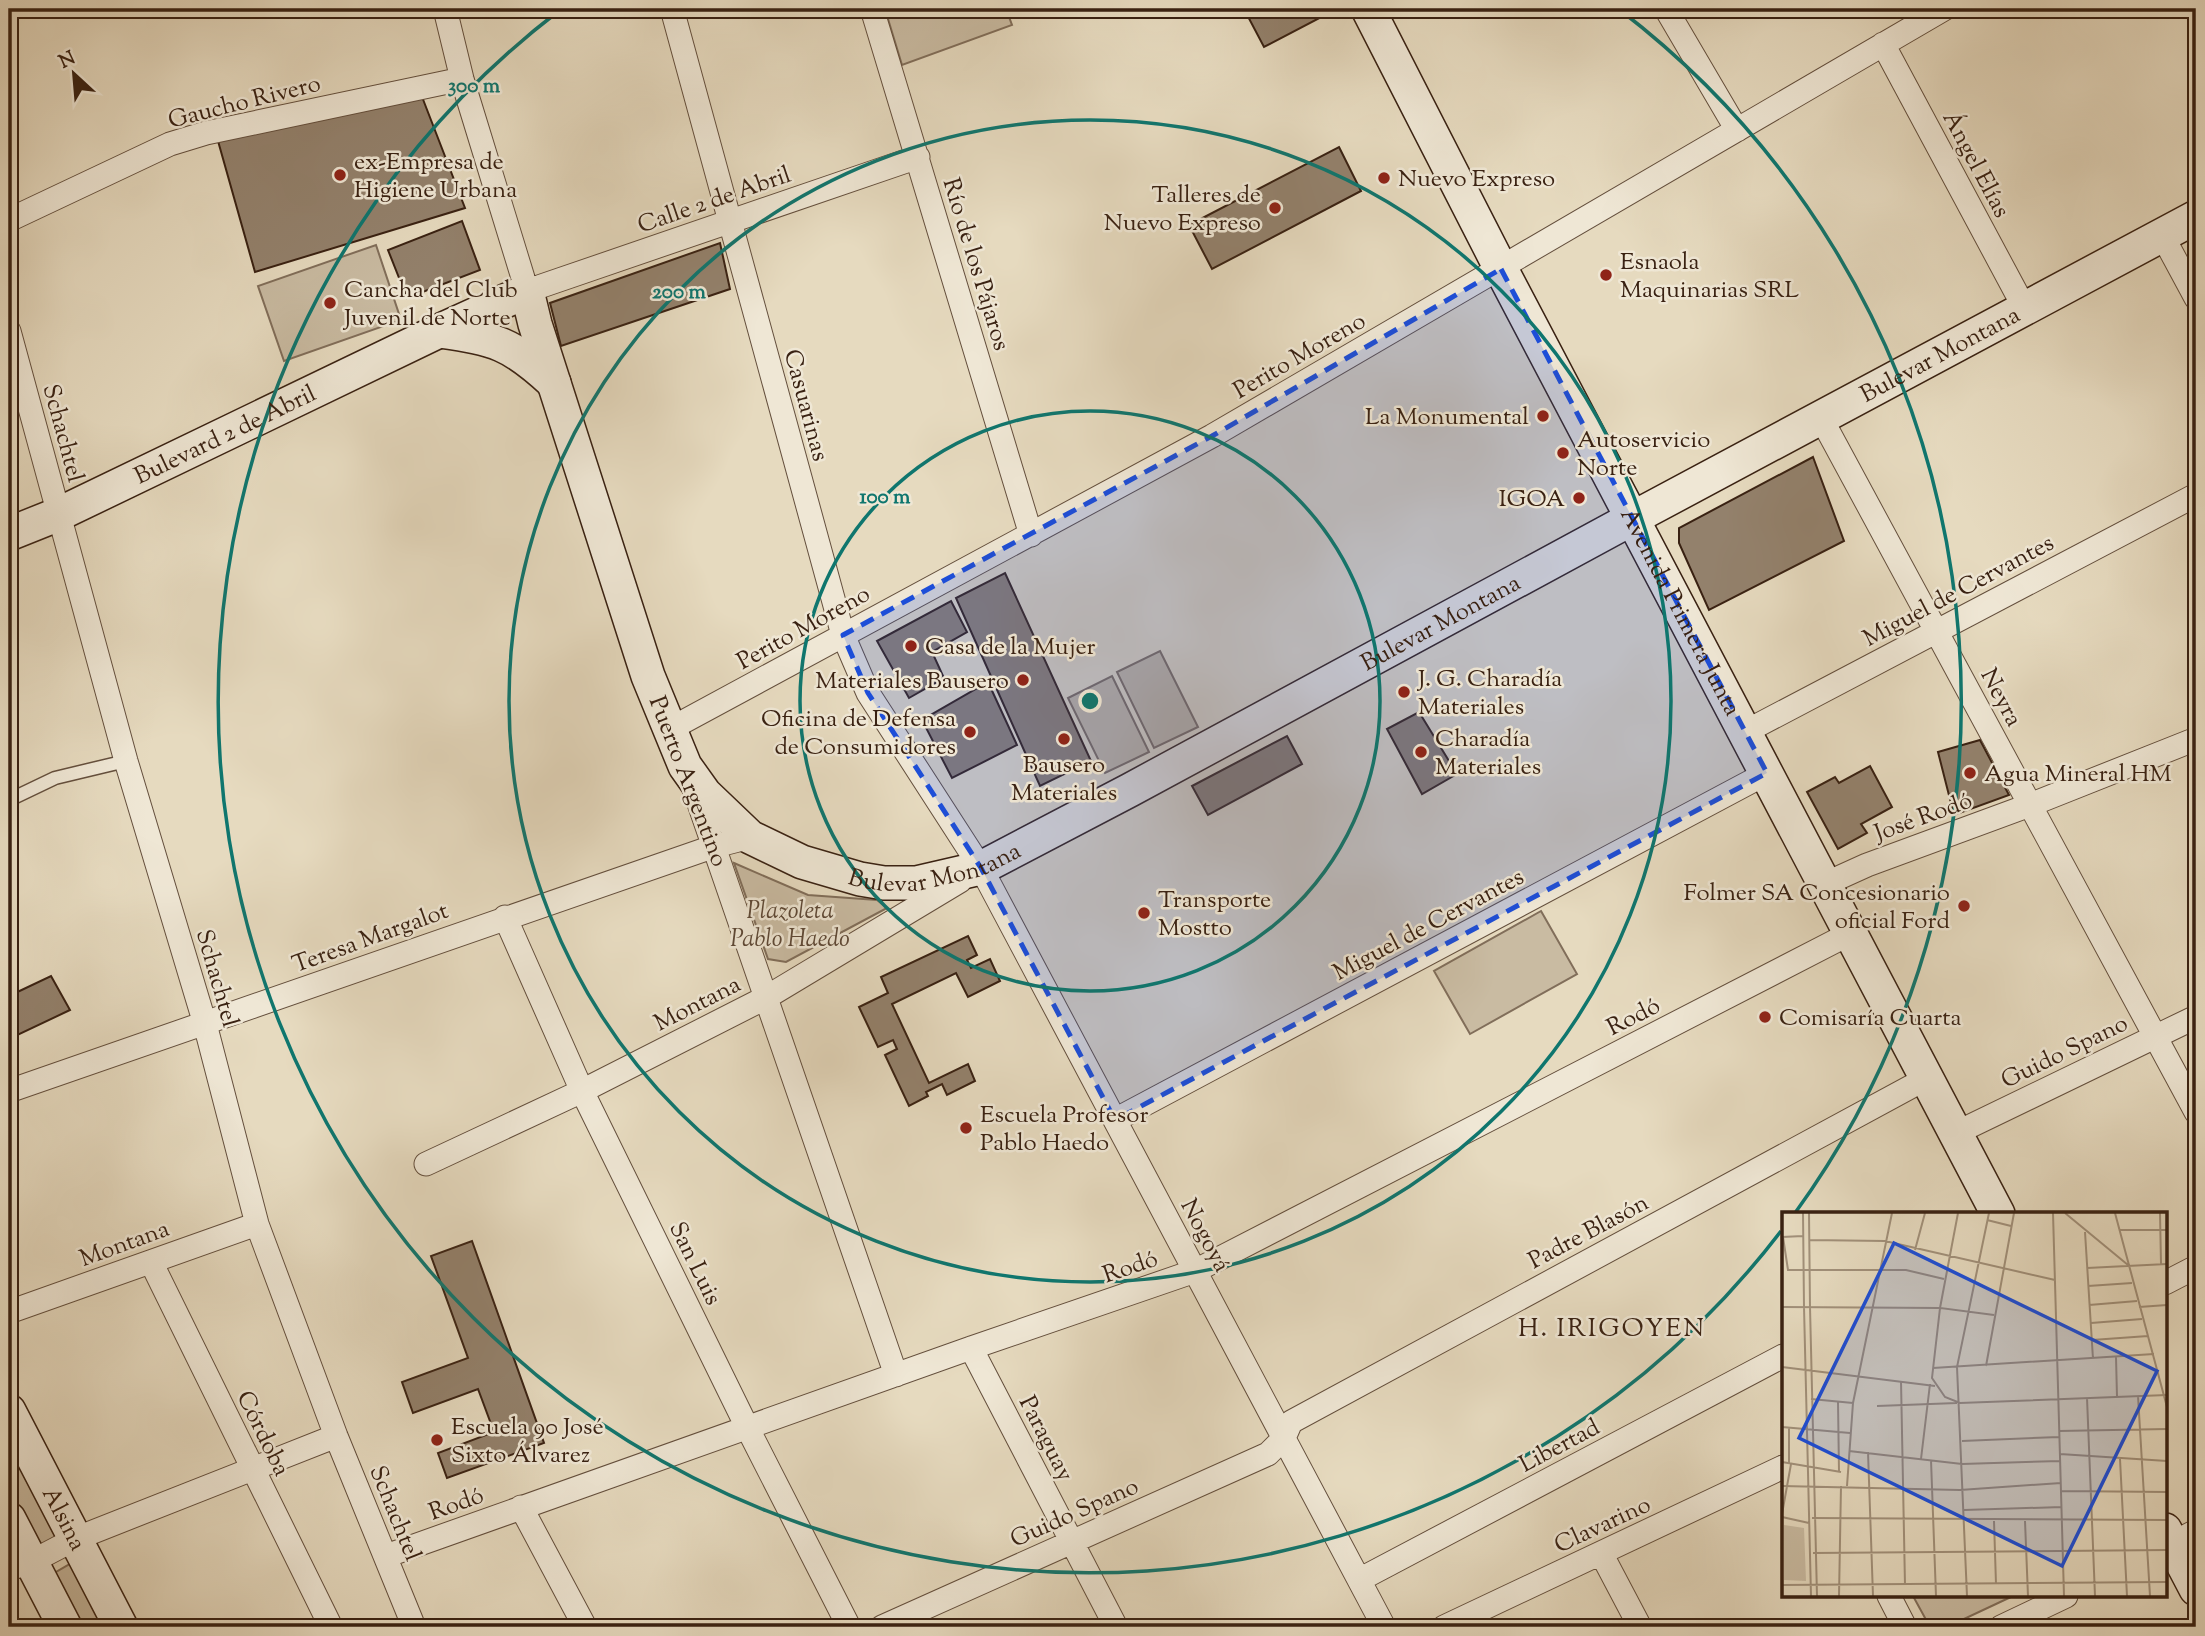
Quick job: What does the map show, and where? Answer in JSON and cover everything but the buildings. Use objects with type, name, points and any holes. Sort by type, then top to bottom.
[{"type":"main road","name":"Avenida Primera Junta","points":[[1367,9],[1997,1212]]},
{"type":"main road","name":"Bulevar Montana","points":[[685,766],[705,794],[750,837],[802,862],[884,883],[916,883],[981,868],[2196,217]]},
{"type":"main road","name":"Puerto Argentino","points":[[527,291],[535,324],[648,676],[685,766]]},
{"type":"main road","points":[[492,332],[527,291]]},
{"type":"main road","points":[[492,332],[521,340],[531,332],[535,324]]},
{"type":"main road","name":"Bulevard 2 de Abril","points":[[9,534],[59,514],[439,331],[492,332]]},
{"type":"main road","points":[[492,332],[555,383]]},
{"type":"main road","name":"Alsina","points":[[9,1411],[121,1627]]},
{"type":"main road","name":"Alsina","points":[[9,1519],[20,1565],[65,1627]]},
{"type":"main road","points":[[2174,1538],[2196,1589]]},
{"type":"street","points":[[445,9],[462,79],[527,291]]},
{"type":"street","name":"Casuarinas","points":[[671,9],[843,635],[868,692],[981,868]]},
{"type":"street","name":"Río de los Pájaros","points":[[872,9],[1031,535]]},
{"type":"street","points":[[1666,9],[1737,131]]},
{"type":"street","name":"Perito Moreno","points":[[670,729],[1212,436],[1944,9]]},
{"type":"street","name":"Ángel Elías","points":[[1883,44],[2025,309]]},
{"type":"street","name":"Gaucho Rivero","points":[[9,220],[170,144],[206,133],[462,79]]},
{"type":"street","name":"Calle 2 de Abril","points":[[527,291],[918,157]]},
{"type":"street","points":[[2162,236],[2196,298]]},
{"type":"street","name":"Schachtel","points":[[9,331],[126,761],[205,1024],[257,1224],[336,1436],[414,1627]]},
{"type":"street","name":"Neyra","points":[[1821,418],[2196,1112]]},
{"type":"street","name":"Miguel de Cervantes","points":[[1745,732],[2196,495]]},
{"type":"street","name":"José Rodó","points":[[1825,884],[1867,865],[2030,805],[2196,739]]},
{"type":"street","name":"Puerto Argentino","points":[[685,766],[715,846],[896,1375]]},
{"type":"street","name":"Miguel de Cervantes","points":[[1115,1120],[1767,773]]},
{"type":"street","name":"Teresa Margalot","points":[[9,1091],[505,917],[715,846],[750,837]]},
{"type":"street","name":"Montana","points":[[426,1164],[582,1091],[766,997],[981,868]]},
{"type":"street","name":"Nogoyá","points":[[981,868],[1384,1627]]},
{"type":"street","name":"San Luis","points":[[505,917],[582,1091],[747,1427],[849,1627]]},
{"type":"street","name":"Rodó","points":[[386,1556],[1195,1271],[1851,933]]},
{"type":"street","name":"Guido Spano","points":[[1956,1133],[2196,1017]]},
{"type":"street","name":"Padre Blasón","points":[[1284,1438],[1291,1422],[1927,1077]]},
{"type":"street","name":"Montana","points":[[9,1312],[257,1224]]},
{"type":"street","name":"Córdoba","points":[[151,1262],[331,1627]]},
{"type":"street","points":[[2166,1282],[2196,1267]]},
{"type":"street","name":"Paraguay","points":[[971,1348],[1116,1627]]},
{"type":"street","name":"Libertad","points":[[1359,1580],[1782,1357]]},
{"type":"street","points":[[20,1565],[75,1539],[336,1436]]},
{"type":"street","name":"Guido Spano","points":[[882,1627],[1268,1454],[1284,1438]]},
{"type":"street","name":"Clavarino","points":[[1444,1627],[1782,1467]]},
{"type":"street","points":[[521,1507],[585,1627]]},
{"type":"street","points":[[1601,1553],[1640,1627]]},
{"type":"street","points":[[1890,1598],[1905,1627]]},
{"type":"street","points":[[2001,1627],[2062,1598]]},
{"type":"lane","points":[[9,800],[55,778],[126,761]]},
{"type":"highlighted area","points":[[1501,269],[1767,773],[1115,1120],[981,868],[868,693],[843,635],[1212,436]]},
{"type":"green space","points":[[885,9],[1006,9],[1012,25],[902,65]]},
{"type":"green space","name":"Cancha del Club Juvenil de Norte","points":[[376,245],[401,320],[284,361],[258,286]]},
{"type":"green space","points":[[1160,651],[1198,727],[1154,748],[1117,672]]},
{"type":"green space","points":[[1112,676],[1149,752],[1105,773],[1068,698]]},
{"type":"green space","name":"Plazoleta Pablo Haedo","points":[[734,863],[808,895],[877,900],[887,908],[786,962],[768,959]]},
{"type":"green space","points":[[1541,911],[1577,974],[1470,1034],[1434,971]]},
{"type":"green space","points":[[9,1433],[63,1534],[35,1549],[9,1497]]},
{"type":"green space","points":[[75,1561],[109,1627],[79,1627],[51,1575]]},
{"type":"green space","points":[[1914,1598],[2009,1598],[1947,1627],[1930,1627]]},
{"type":"place","name":"ex-Empresa de Higiene Urbana","points":[[340,175]]},
{"type":"place","name":"Nuevo Expreso","points":[[1384,178]]},
{"type":"place","name":"Talleres de Nuevo Expreso","points":[[1275,208]]},
{"type":"place","name":"Esnaola Maquinarias SRL","points":[[1606,275]]},
{"type":"place","name":"Cancha del Club Juvenil de Norte","points":[[330,303]]},
{"type":"place","name":"La Monumental","points":[[1543,416]]},
{"type":"place","name":"Autoservicio Norte","points":[[1563,453]]},
{"type":"place","name":"IGOA","points":[[1579,498]]},
{"type":"place","name":"Casa de la Mujer","points":[[911,646]]},
{"type":"place","name":"Materiales Bausero","points":[[1023,680]]},
{"type":"place","name":"J. G. Charadía Materiales","points":[[1404,692]]},
{"type":"place","name":"Oficina de Defensa de Consumidores","points":[[970,732]]},
{"type":"place","name":"Bausero Materiales","points":[[1064,739]]},
{"type":"place","name":"Charadía Materiales","points":[[1421,752]]},
{"type":"place","name":"Agua Mineral HM","points":[[1970,773]]},
{"type":"place","name":"Folmer SA Concesionario oficial Ford","points":[[1964,906]]},
{"type":"place","name":"Transporte Mostto","points":[[1144,913]]},
{"type":"place","name":"Comisaría Cuarta","points":[[1765,1017]]},
{"type":"place","name":"Escuela Profesor Pablo Haedo","points":[[966,1128]]},
{"type":"place","name":"Escuela 90 José Sixto Álvarez","points":[[437,1440]]},
{"type":"district","name":"H. IRIGOYEN","points":[[1612,1327]]}]
